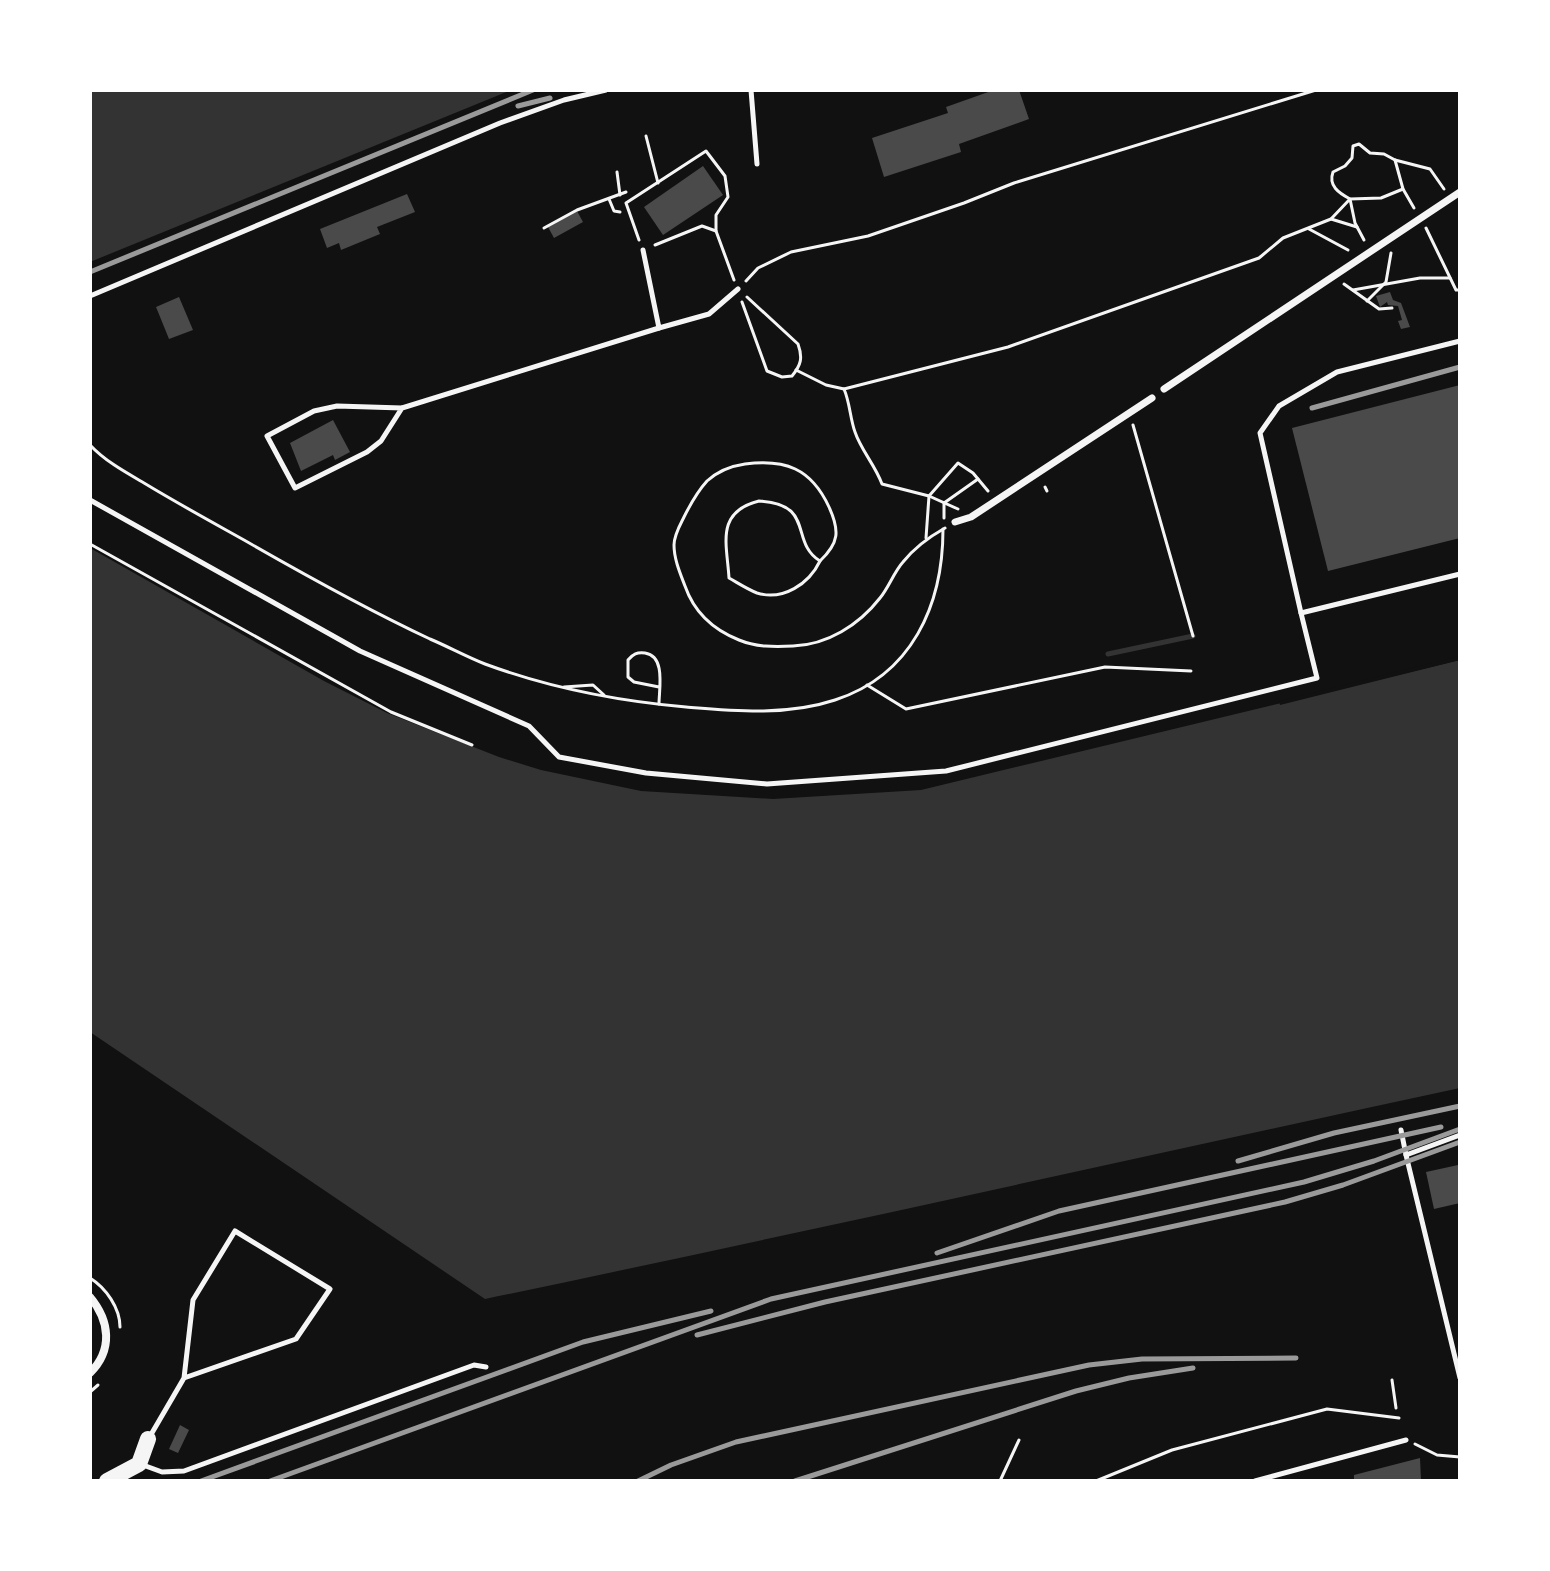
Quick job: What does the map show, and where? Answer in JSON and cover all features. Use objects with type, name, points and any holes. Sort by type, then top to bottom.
[{"type":"main road","points":[[107,1481],[139,1464],[148,1439]]},
{"type":"street","points":[[1164,389],[1460,192]]},
{"type":"street","points":[[955,522],[971,517],[1152,398]]},
{"type":"street","points":[[90,1297],[107,1329],[106,1349],[90,1373]]},
{"type":"lane","points":[[90,296],[500,123],[564,100],[606,90]]},
{"type":"lane","points":[[751,90],[757,164]]},
{"type":"lane","points":[[643,250],[659,328]]},
{"type":"lane","points":[[402,408],[381,441],[367,452],[295,488],[267,436],[314,411],[337,406],[402,408],[709,314],[738,289]]},
{"type":"lane","points":[[90,500],[360,651],[529,726],[559,757],[646,773],[767,784],[946,771],[1317,678],[1260,433],[1279,406],[1337,372],[1460,341]]},
{"type":"lane","points":[[1301,613],[1460,574]]},
{"type":"lane","points":[[1401,1130],[1428,1253],[1460,1373]]},
{"type":"lane","points":[[1406,1155],[1460,1135]]},
{"type":"lane","points":[[148,1439],[184,1378],[193,1300],[235,1231],[330,1289],[296,1339],[184,1378]]},
{"type":"lane","points":[[139,1464],[162,1472],[184,1471],[474,1365],[486,1367]]},
{"type":"lane","points":[[1255,1481],[1406,1440]]},
{"type":"path","points":[[738,289],[758,268],[791,252],[868,236],[1014,183],[1316,90]]},
{"type":"path","points":[[646,136],[658,183]]},
{"type":"path","points":[[1403,189],[1381,198],[1350,199],[1335,190],[1331,177],[1352,158],[1353,146],[1359,144],[1370,153],[1384,154],[1430,169],[1450,199]]},
{"type":"path","points":[[716,231],[702,226],[643,250],[626,203],[706,151],[725,176],[728,197],[716,215],[716,231],[767,371],[782,377],[792,376],[802,355],[798,344],[738,289]]},
{"type":"path","points":[[1395,160],[1403,189],[1413,206]]},
{"type":"path","points":[[617,172],[620,195]]},
{"type":"path","points":[[544,228],[577,210],[626,192]]},
{"type":"path","points":[[609,199],[614,211],[620,212]]},
{"type":"path","points":[[796,370],[826,385],[844,389],[1008,347],[1259,258],[1283,238],[1331,219],[1350,199]]},
{"type":"path","points":[[1350,199],[1357,227],[1365,240]]},
{"type":"path","points":[[1421,218],[1456,290],[1460,290]]},
{"type":"path","points":[[1331,219],[1357,227]]},
{"type":"path","points":[[1308,229],[1362,257]]},
{"type":"path","points":[[1367,301],[1386,282],[1387,266],[1399,232]]},
{"type":"path","points":[[1334,274],[1379,309],[1392,308]]},
{"type":"path","points":[[1353,290],[1386,282],[1450,278]]},
{"type":"path","points":[[844,389],[850,402],[855,434],[882,484],[955,506]]},
{"type":"path","points":[[1128,414],[1193,636]]},
{"type":"path","points":[[90,445],[101,457],[167,497],[379,615],[482,663],[560,687],[604,696],[746,712],[801,708],[836,700],[867,685],[915,640],[929,615],[938,586],[943,553],[944,503]]},
{"type":"path","points":[[820,561],[811,556],[796,516],[786,507],[773,501],[754,502],[732,517],[726,530],[724,543],[729,578],[764,594],[790,591],[805,582],[833,548],[836,537],[834,520],[814,484],[802,472],[787,465],[765,461],[737,464],[708,480],[692,500],[674,544],[687,593],[702,617],[720,632],[742,642],[770,647],[806,646],[835,636],[863,617],[881,596],[901,563],[937,532]]},
{"type":"path","points":[[926,539],[929,496],[958,463],[978,479],[995,501]]},
{"type":"path","points":[[944,503],[978,479]]},
{"type":"path","points":[[90,544],[391,712],[472,745]]},
{"type":"path","points":[[659,687],[634,682],[628,677],[628,660],[634,654],[643,652],[652,655],[658,663],[659,687],[659,704]]},
{"type":"path","points":[[867,685],[906,709],[1105,667],[1191,671]]},
{"type":"path","points":[[560,687],[593,685],[604,696]]},
{"type":"path","points":[[1392,1380],[1396,1408]]},
{"type":"path","points":[[1096,1481],[1172,1450],[1327,1409],[1399,1418]]},
{"type":"path","points":[[1000,1481],[1019,1440]]},
{"type":"path","points":[[1406,1440],[1437,1455],[1460,1457]]},
{"type":"shaded area","points":[[90,90],[511,90],[90,262]]},
{"type":"shaded area","points":[[90,548],[324,681],[387,713],[541,770],[641,791],[773,799],[921,790],[1460,660],[1460,1088],[485,1299],[90,1032]]},
{"type":"pier","points":[[1460,656],[1460,660],[1280,705],[1279,701]]},
{"type":"building","points":[[994,90],[1019,90],[1029,119],[959,144],[961,152],[884,177],[872,138],[948,113],[946,107]]},
{"type":"building","points":[[703,166],[723,195],[663,235],[644,207]]},
{"type":"building","points":[[407,194],[415,212],[377,227],[380,234],[341,250],[339,243],[327,248],[320,229]]},
{"type":"building","points":[[577,211],[583,222],[554,238],[548,227]]},
{"type":"building","points":[[1390,292],[1393,300],[1401,303],[1410,327],[1401,329],[1398,306],[1388,305],[1387,302],[1380,307],[1376,296]]},
{"type":"building","points":[[179,297],[193,330],[169,339],[156,307]]},
{"type":"building","points":[[1460,385],[1460,538],[1328,571],[1292,428]]},
{"type":"building","points":[[333,420],[350,452],[335,460],[333,455],[301,471],[290,443]]},
{"type":"building","points":[[1458,1165],[1460,1203],[1434,1209],[1426,1172]]},
{"type":"building","points":[[180,1425],[189,1430],[178,1453],[169,1449]]},
{"type":"building","points":[[1420,1458],[1421,1481],[1354,1481],[1354,1475]]},
{"type":"waterway","points":[[1108,654],[1193,636]]},
{"type":"railway","points":[[90,272],[533,90]]},
{"type":"railway","points":[[518,106],[550,98]]},
{"type":"railway","points":[[1312,408],[1460,367]]},
{"type":"railway","points":[[1238,1161],[1334,1133],[1460,1106]]},
{"type":"railway","points":[[937,1253],[1059,1211],[1441,1127]]},
{"type":"railway","points":[[270,1481],[771,1299],[1304,1182],[1374,1161],[1460,1129]]},
{"type":"railway","points":[[697,1335],[825,1302],[1285,1202],[1343,1185],[1460,1142]]},
{"type":"railway","points":[[201,1481],[583,1342],[711,1311]]},
{"type":"railway","points":[[638,1481],[671,1465],[736,1442],[1089,1365],[1142,1359],[1296,1358]]},
{"type":"railway","points":[[795,1481],[1076,1391],[1129,1378],[1193,1368]]}]
